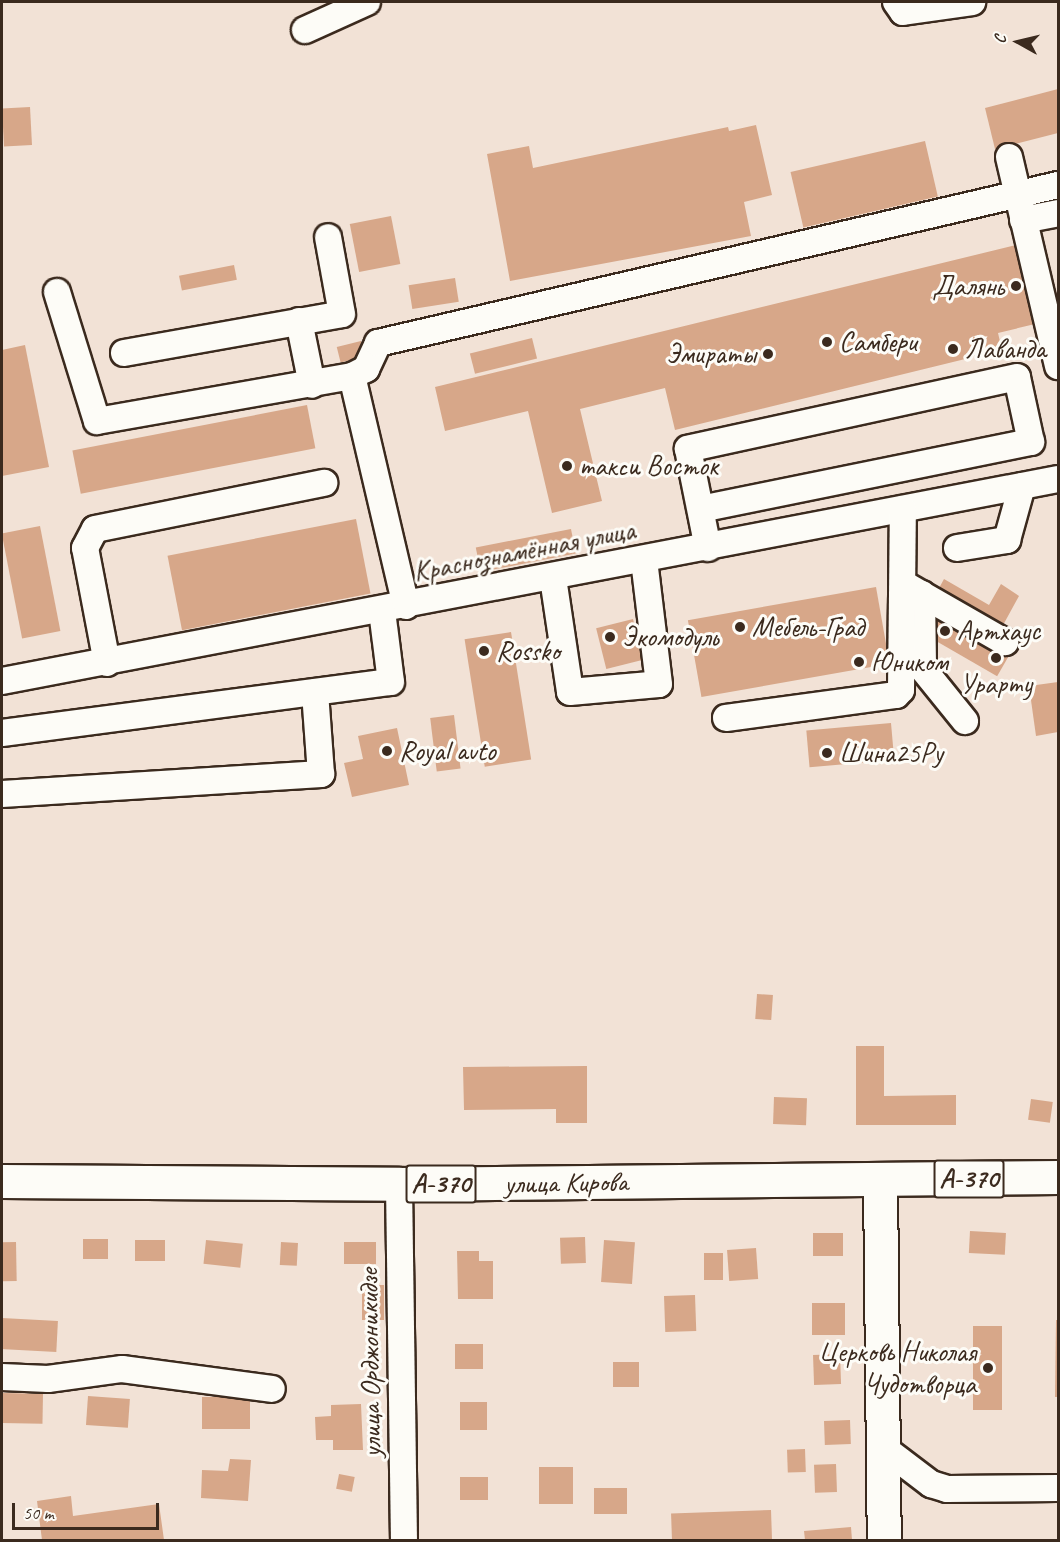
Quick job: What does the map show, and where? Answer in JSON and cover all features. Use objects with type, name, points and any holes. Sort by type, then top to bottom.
[{"type":"highway","name":"улица Кирова","points":[[2,1181],[399,1184],[1059,1178]]},
{"type":"highway","points":[[880,1180],[885,1449],[884,1540]]},
{"type":"street","points":[[304,30],[367,2]]},
{"type":"street","points":[[896,2],[903,12],[970,2]]},
{"type":"street","points":[[1009,157],[1059,366]]},
{"type":"street","points":[[57,292],[97,421],[312,385],[351,376],[366,369],[378,343],[1016,193],[1059,185]]},
{"type":"street","points":[[1023,220],[1059,213]]},
{"type":"street","points":[[124,353],[342,314],[328,237]]},
{"type":"street","points":[[299,321],[312,385]]},
{"type":"street","points":[[2,733],[391,682],[394,608],[351,376]]},
{"type":"street","points":[[701,509],[1031,442],[1017,377],[688,448],[708,548]]},
{"type":"street","points":[[927,463],[932,504]]},
{"type":"street","name":"Краснознамённая улица","points":[[2,681],[553,578],[1059,479]]},
{"type":"street","points":[[107,663],[85,548],[95,529],[324,483]]},
{"type":"street","points":[[957,548],[1007,540],[1022,486]]},
{"type":"street","points":[[903,509],[923,669],[965,721]]},
{"type":"street","points":[[553,578],[570,692],[659,684],[644,560]]},
{"type":"street","points":[[913,589],[1005,642]]},
{"type":"street","points":[[726,718],[896,695],[903,683],[913,589]]},
{"type":"street","points":[[2,794],[321,774],[315,692]]},
{"type":"street","name":"улица Орджоникидзе","points":[[399,1184],[404,1540]]},
{"type":"street","points":[[2,1377],[48,1379],[122,1369],[272,1389]]},
{"type":"street","points":[[885,1449],[931,1485],[946,1489],[1059,1488]]},
{"type":"building","points":[[1058,89],[1058,133],[995,149],[985,108]]},
{"type":"building","points":[[30,107],[32,145],[4,146],[2,108]]},
{"type":"building","points":[[756,125],[772,195],[744,202],[751,236],[510,281],[487,154],[529,146],[533,168],[728,127],[729,131]]},
{"type":"building","points":[[925,141],[938,197],[803,228],[791,172]]},
{"type":"building","points":[[391,216],[400,264],[359,272],[350,224]]},
{"type":"building","name":"Самбери","points":[[1016,245],[1035,324],[998,333],[1002,350],[675,430],[665,388],[580,409],[602,501],[552,513],[528,411],[445,431],[435,387]]},
{"type":"building","points":[[234,265],[237,280],[182,290],[179,276]]},
{"type":"building","points":[[455,278],[459,302],[412,309],[409,285]]},
{"type":"building","points":[[532,338],[537,358],[475,374],[470,353]]},
{"type":"building","points":[[361,341],[365,357],[341,363],[337,347]]},
{"type":"building","points":[[25,345],[49,467],[2,476],[2,350]]},
{"type":"building","points":[[307,405],[315,448],[81,494],[72,451]]},
{"type":"building","points":[[356,519],[371,594],[182,630],[168,556]]},
{"type":"building","points":[[40,526],[60,631],[22,638],[2,533]]},
{"type":"building","points":[[571,529],[576,554],[481,572],[476,548]]},
{"type":"building","points":[[944,579],[989,605],[1001,584],[1019,596],[1002,627],[938,590]]},
{"type":"building","points":[[876,587],[890,664],[701,697],[688,620]]},
{"type":"building","points":[[936,612],[1010,654],[997,676],[924,634]]},
{"type":"building","points":[[633,619],[643,660],[606,669],[596,628]]},
{"type":"building","points":[[511,632],[531,759],[485,767],[465,639]]},
{"type":"building","points":[[1058,682],[1058,732],[1036,736],[1029,686]]},
{"type":"building","points":[[454,715],[461,769],[437,772],[430,718]]},
{"type":"building","points":[[891,723],[894,760],[810,767],[806,730]]},
{"type":"building","points":[[397,728],[409,785],[352,797],[344,763],[363,759],[358,736]]},
{"type":"building","points":[[757,994],[773,995],[771,1020],[755,1019]]},
{"type":"building","points":[[856,1046],[884,1046],[884,1096],[956,1095],[956,1125],[856,1125]]},
{"type":"building","points":[[587,1066],[587,1123],[556,1123],[556,1109],[464,1110],[463,1067]]},
{"type":"building","points":[[774,1097],[807,1098],[806,1125],[773,1124]]},
{"type":"building","points":[[1031,1099],[1053,1102],[1050,1123],[1028,1120]]},
{"type":"building","points":[[970,1231],[1006,1233],[1005,1255],[969,1253]]},
{"type":"building","points":[[813,1233],[843,1233],[843,1256],[813,1256]]},
{"type":"building","points":[[585,1237],[586,1263],[561,1264],[560,1238]]},
{"type":"building","points":[[83,1239],[108,1239],[108,1259],[83,1259]]},
{"type":"building","points":[[135,1240],[165,1240],[165,1261],[135,1261]]},
{"type":"building","points":[[206,1240],[243,1244],[240,1268],[203,1264]]},
{"type":"building","points":[[604,1240],[635,1242],[632,1284],[601,1282]]},
{"type":"building","points":[[2,1242],[16,1242],[17,1281],[3,1281]]},
{"type":"building","points":[[281,1242],[298,1243],[297,1266],[280,1265]]},
{"type":"building","points":[[344,1242],[376,1242],[376,1264],[344,1264]]},
{"type":"building","points":[[756,1248],[758,1279],[729,1281],[727,1250]]},
{"type":"building","points":[[457,1251],[479,1251],[479,1261],[493,1261],[493,1299],[458,1299]]},
{"type":"building","points":[[704,1253],[723,1253],[723,1280],[704,1280]]},
{"type":"building","points":[[362,1285],[384,1285],[384,1320],[362,1320]]},
{"type":"building","points":[[695,1295],[696,1331],[665,1332],[664,1296]]},
{"type":"building","points":[[812,1303],[845,1303],[845,1335],[812,1335]]},
{"type":"building","points":[[2,1318],[58,1321],[56,1352],[2,1349]]},
{"type":"building","points":[[1056,1320],[1058,1320],[1058,1397],[1055,1397]]},
{"type":"building","name":"Церковь Николая Чудотворца","points":[[973,1326],[1002,1326],[1002,1410],[973,1410]]},
{"type":"building","points":[[455,1344],[483,1344],[483,1369],[455,1369]]},
{"type":"building","points":[[840,1354],[841,1384],[814,1385],[813,1355]]},
{"type":"building","points":[[613,1362],[639,1362],[639,1387],[613,1387]]},
{"type":"building","points":[[2,1393],[43,1394],[42,1424],[2,1423]]},
{"type":"building","points":[[88,1396],[130,1399],[128,1428],[86,1425]]},
{"type":"building","points":[[202,1397],[250,1397],[250,1429],[202,1429]]},
{"type":"building","points":[[460,1402],[487,1402],[487,1430],[460,1430]]},
{"type":"building","points":[[361,1404],[363,1450],[333,1450],[333,1440],[316,1440],[315,1417],[331,1416],[331,1405]]},
{"type":"building","points":[[850,1420],[851,1444],[825,1445],[824,1421]]},
{"type":"building","points":[[805,1449],[806,1472],[788,1473],[787,1450]]},
{"type":"building","points":[[230,1459],[251,1460],[248,1501],[201,1498],[202,1470],[228,1471]]},
{"type":"building","points":[[836,1464],[837,1492],[815,1493],[814,1465]]},
{"type":"building","points":[[539,1467],[573,1467],[573,1504],[539,1504]]},
{"type":"building","points":[[339,1474],[355,1477],[352,1492],[336,1489]]},
{"type":"building","points":[[460,1477],[488,1477],[488,1500],[460,1500]]},
{"type":"building","points":[[594,1488],[627,1488],[627,1514],[594,1514]]},
{"type":"building","points":[[71,1496],[73,1516],[159,1504],[164,1540],[42,1540],[37,1501]]},
{"type":"building","points":[[771,1510],[772,1540],[672,1540],[671,1513]]},
{"type":"building","points":[[851,1527],[852,1540],[805,1540],[804,1531]]},
{"type":"place","name":"Далянь","points":[[1016,286]]},
{"type":"place","name":"Самбери","points":[[827,342]]},
{"type":"place","name":"Лаванда","points":[[953,349]]},
{"type":"place","name":"Эмираты","points":[[768,354]]},
{"type":"place","name":"такси Восток","points":[[567,466]]},
{"type":"place","name":"Мебель-Град","points":[[740,627]]},
{"type":"place","name":"Артхаус","points":[[945,631]]},
{"type":"place","name":"Экомодуль","points":[[610,637]]},
{"type":"place","name":"Rossko","points":[[484,651]]},
{"type":"place","name":"Урарту","points":[[996,658]]},
{"type":"place","name":"Юником","points":[[859,662]]},
{"type":"place","name":"Royal avto","points":[[387,751]]},
{"type":"place","name":"Шина25Ру","points":[[827,753]]},
{"type":"place","name":"Церковь Николая Чудотворца","points":[[988,1368]]}]
